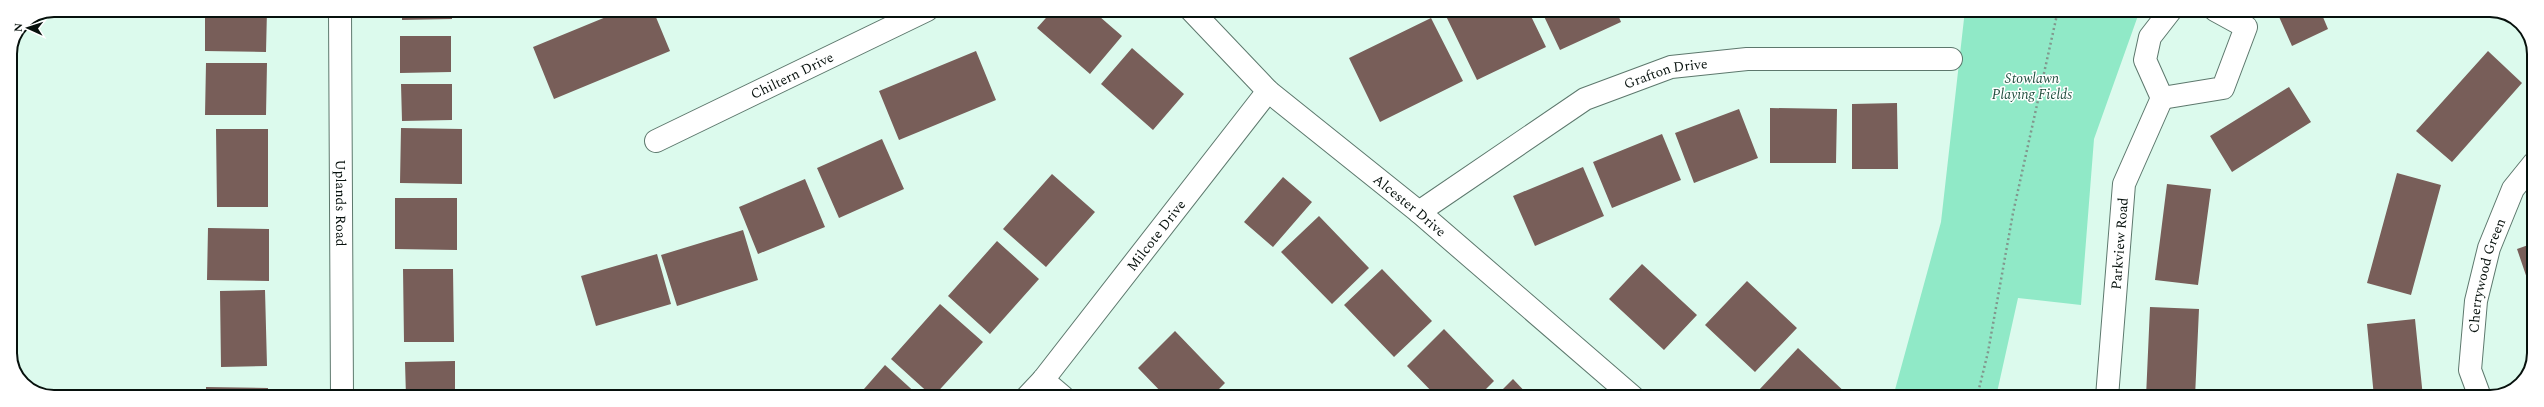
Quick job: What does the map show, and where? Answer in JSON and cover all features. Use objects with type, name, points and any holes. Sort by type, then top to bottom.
[{"type":"street","name":"Uplands Road","points":[[340,17],[342,390]]},
{"type":"street","name":"Chiltern Drive","points":[[656,141],[913,17]]},
{"type":"street","name":"Alcester Drive","points":[[1198,17],[1268,91],[1419,212],[1625,390]]},
{"type":"street","points":[[2166,17],[2150,37],[2145,60],[2162,98],[2223,88],[2246,27],[2228,17]]},
{"type":"street","name":"Grafton Drive","points":[[1419,212],[1585,98],[1671,67],[1747,59],[1951,59]]},
{"type":"street","name":"Milcote Drive","points":[[1034,390],[1043,380],[1268,91]]},
{"type":"street","name":"Parkview Road","points":[[2108,390],[2124,184],[2162,98]]},
{"type":"street","name":"Cherrywood Green","points":[[2477,390],[2470,370],[2476,301],[2488,248],[2513,189],[2527,172]]},
{"type":"street","points":[[1043,380],[1055,390]]},
{"type":"path","points":[[1979,390],[1988,352],[2013,213],[2056,17]]},
{"type":"green space","name":"Stowlawn Playing Fields","points":[[1964,17],[2138,17],[2094,139],[2081,305],[2018,298],[1998,390],[1895,390],[1941,222]]},
{"type":"building","points":[[205,17],[267,17],[266,52],[205,51]]},
{"type":"building","points":[[402,17],[452,17],[452,19],[402,20]]},
{"type":"building","points":[[606,17],[656,17],[670,51],[554,99],[533,47]]},
{"type":"building","points":[[1047,17],[1100,17],[1122,36],[1090,74],[1037,28]]},
{"type":"building","points":[[1446,17],[1531,17],[1546,47],[1477,80]]},
{"type":"building","points":[[1544,17],[1619,17],[1621,22],[1560,50]]},
{"type":"building","points":[[2279,17],[2323,17],[2328,29],[2292,46]]},
{"type":"building","points":[[1431,18],[1463,81],[1380,122],[1349,58]]},
{"type":"building","points":[[400,36],[451,36],[451,72],[400,73]]},
{"type":"building","points":[[1132,48],[1184,94],[1153,130],[1101,84]]},
{"type":"building","points":[[976,51],[996,100],[899,140],[879,91]]},
{"type":"building","points":[[2488,51],[2522,83],[2452,162],[2416,131]]},
{"type":"building","points":[[206,63],[267,63],[266,115],[205,115]]},
{"type":"building","points":[[401,84],[452,84],[452,120],[402,121]]},
{"type":"building","points":[[2289,87],[2311,122],[2232,172],[2210,136]]},
{"type":"building","points":[[1897,103],[1898,169],[1852,169],[1852,104]]},
{"type":"building","points":[[1770,108],[1837,109],[1836,163],[1770,163]]},
{"type":"building","points":[[1739,109],[1758,158],[1694,183],[1675,133]]},
{"type":"building","points":[[401,128],[462,129],[462,184],[400,183]]},
{"type":"building","points":[[216,129],[268,129],[268,207],[217,207]]},
{"type":"building","points":[[1662,134],[1681,180],[1612,208],[1593,162]]},
{"type":"building","points":[[882,139],[904,189],[839,218],[817,168]]},
{"type":"building","points":[[1583,167],[1604,216],[1535,246],[1513,196]]},
{"type":"building","points":[[2397,173],[2441,185],[2411,295],[2367,283]]},
{"type":"building","points":[[1052,174],[1095,212],[1046,267],[1003,229]]},
{"type":"building","points":[[1283,177],[1312,202],[1273,247],[1244,222]]},
{"type":"building","points":[[805,179],[825,227],[758,254],[739,207]]},
{"type":"building","points":[[2167,184],[2211,189],[2198,285],[2155,280]]},
{"type":"building","points":[[395,198],[457,198],[457,250],[395,249]]},
{"type":"building","points":[[1319,216],[1369,268],[1332,304],[1281,252]]},
{"type":"building","points":[[208,228],[269,229],[269,281],[207,280]]},
{"type":"building","points":[[743,230],[758,280],[677,306],[661,255]]},
{"type":"building","points":[[997,241],[1039,279],[990,334],[948,296]]},
{"type":"building","points":[[2527,245],[2527,278],[2517,249]]},
{"type":"building","points":[[657,254],[671,304],[596,326],[581,276]]},
{"type":"building","points":[[1642,264],[1697,315],[1664,350],[1609,299]]},
{"type":"building","points":[[403,269],[453,269],[454,342],[404,342]]},
{"type":"building","points":[[1382,269],[1432,321],[1394,357],[1344,305]]},
{"type":"building","points":[[1747,281],[1797,328],[1755,372],[1705,325]]},
{"type":"building","points":[[265,290],[267,366],[221,367],[220,291]]},
{"type":"building","points":[[940,304],[983,342],[939,390],[925,390],[891,359]]},
{"type":"building","points":[[2150,307],[2199,309],[2195,390],[2146,390]]},
{"type":"building","points":[[2415,319],[2422,390],[2373,390],[2367,324]]},
{"type":"building","points":[[1444,329],[1494,381],[1485,390],[1430,390],[1407,366]]},
{"type":"building","points":[[1175,331],[1225,383],[1218,390],[1159,390],[1138,368]]},
{"type":"building","points":[[1798,348],[1843,390],[1759,390]]},
{"type":"building","points":[[455,361],[455,390],[406,390],[405,362]]},
{"type":"building","points":[[885,365],[912,390],[863,390]]},
{"type":"building","points":[[1513,379],[1523,390],[1502,390]]},
{"type":"building","points":[[206,387],[268,388],[268,390],[206,390]]}]
